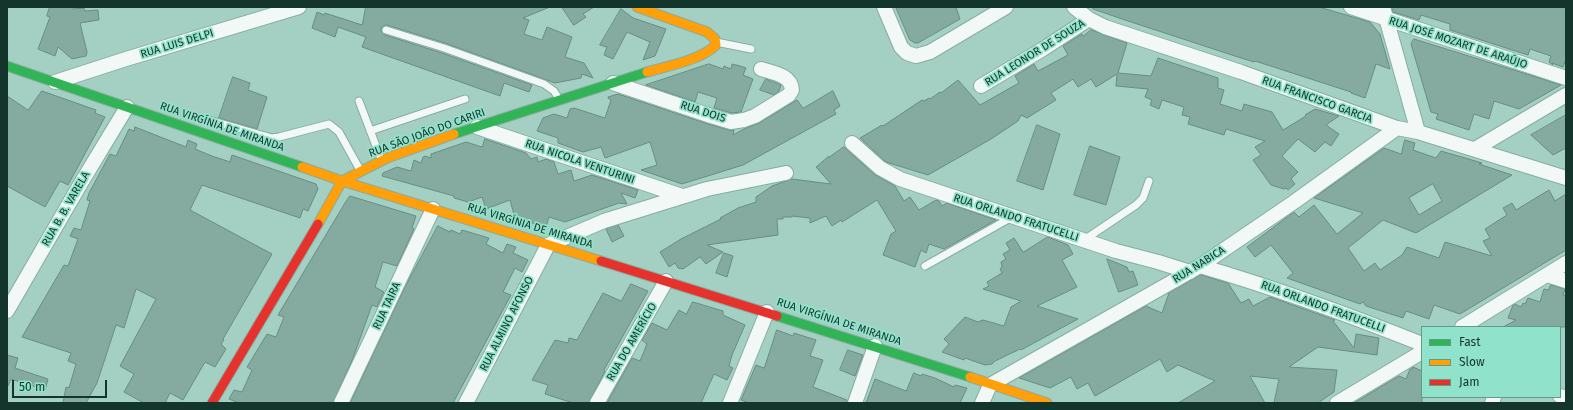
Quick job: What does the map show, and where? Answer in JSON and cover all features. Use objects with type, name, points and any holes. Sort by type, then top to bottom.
[{"type":"street","name":"RUA LUIS DELPI","points":[[55,82],[299,7]]},
{"type":"street","points":[[637,7],[700,29],[711,35],[716,42]]},
{"type":"street","points":[[884,7],[901,47],[907,53],[916,56],[930,52],[1006,7]]},
{"type":"street","name":"RUA FRANCISCO GARCIA","points":[[1074,7],[1089,19],[1105,26],[1241,72],[1397,128],[1418,132],[1566,178]]},
{"type":"street","name":"RUA JOSÉ MOZART DE ARAÚJO","points":[[1351,7],[1385,13],[1566,78]]},
{"type":"street","points":[[1385,13],[1418,132]]},
{"type":"street","name":"RUA LEONOR DE SOUZA","points":[[981,86],[1043,49],[1089,19]]},
{"type":"street","name":"RUA SÃO JOÃO DO CARIRI","points":[[342,181],[382,161],[448,136],[559,99],[699,56],[710,51],[716,46],[716,42]]},
{"type":"street","name":"RUA VIRGÍNIA DE MIRANDA","points":[[7,66],[342,181],[875,346],[1047,403]]},
{"type":"street","name":"RUA DOIS","points":[[614,83],[711,116],[731,122],[738,122],[755,116],[789,95],[792,90],[792,84],[788,78],[761,69]]},
{"type":"street","points":[[1475,149],[1566,94]]},
{"type":"street","name":"RUA B. B. VARELA","points":[[7,311],[127,107]]},
{"type":"street","name":"RUA NICOLA VENTURINI","points":[[477,127],[682,196]]},
{"type":"street","name":"RUA NABICA","points":[[990,385],[1195,269],[1294,202],[1397,128]]},
{"type":"street","name":"RUA ORLANDO FRATUCELLI","points":[[852,142],[880,168],[900,179],[1084,240],[1266,286],[1354,317],[1421,344]]},
{"type":"street","points":[[548,245],[604,221],[682,196],[707,189],[786,173]]},
{"type":"street","points":[[212,403],[322,218],[342,181]]},
{"type":"street","name":"RUA TAIRA","points":[[341,403],[433,209]]},
{"type":"street","name":"RUA ALMINO AFONSO","points":[[466,403],[548,245]]},
{"type":"street","points":[[1464,326],[1566,263]]},
{"type":"street","points":[[1547,275],[1566,281]]},
{"type":"street","name":"RUA DO AMERÍCIO","points":[[597,403],[666,281]]},
{"type":"street","points":[[733,402],[767,312]]},
{"type":"street","points":[[855,403],[875,346]]},
{"type":"street","points":[[1337,403],[1421,353]]},
{"type":"street","points":[[982,403],[990,385]]},
{"type":"lane","points":[[386,30],[444,48],[544,84],[551,88],[559,99]]},
{"type":"lane","points":[[716,42],[751,49]]},
{"type":"lane","points":[[370,132],[465,99]]},
{"type":"lane","points":[[359,102],[382,161]]},
{"type":"lane","points":[[206,119],[272,138],[279,138],[329,124],[339,132],[360,171]]},
{"type":"lane","points":[[1084,240],[1136,205],[1143,198],[1149,182]]},
{"type":"lane","points":[[925,266],[1012,217]]},
{"type":"building","points":[[50,7],[74,7],[73,9],[84,8],[85,11],[98,10],[99,20],[80,23],[87,52],[86,56],[72,59],[58,47],[55,56],[38,49],[50,17],[47,16]]},
{"type":"building","points":[[366,7],[550,7],[523,18],[529,20],[524,34],[542,40],[547,27],[572,37],[565,57],[584,63],[593,78],[582,74],[581,78],[555,83],[445,43],[387,25],[381,28],[381,31],[385,35],[442,53],[532,85],[529,92],[504,83],[500,96],[362,47],[366,37],[338,27],[335,37],[312,28],[317,12],[324,15],[325,13],[362,25]]},
{"type":"building","points":[[562,7],[594,7],[583,14],[586,17],[574,25]]},
{"type":"building","points":[[896,7],[956,7],[960,19],[918,43],[915,43],[910,40]]},
{"type":"building","points":[[1093,7],[1319,7],[1370,22],[1380,34],[1390,69],[1376,64],[1365,98],[1351,92],[1125,20],[1093,9]]},
{"type":"building","points":[[1392,7],[1566,7],[1566,59],[1563,67],[1552,63],[1553,65],[1549,62],[1551,56],[1530,49],[1528,55],[1450,30],[1450,24],[1421,15],[1419,20],[1393,12]]},
{"type":"building","points":[[621,9],[633,18],[666,29],[655,56],[643,60],[650,42],[627,32],[613,59],[604,55],[607,47],[600,45]]},
{"type":"building","points":[[1091,30],[1127,43],[1118,73],[1151,76],[1158,58],[1218,78],[1218,88],[1224,90],[1220,104],[1242,111],[1244,104],[1272,112],[1283,130],[1315,109],[1339,116],[1326,125],[1339,134],[1331,146],[1325,142],[1315,152],[1298,139],[1282,156],[1298,172],[1291,179],[1295,184],[1288,190],[1286,188],[1284,189],[1271,185],[1253,160],[1261,155],[1255,147],[1265,141],[1226,129],[1224,135],[1188,124],[1190,117],[1182,115],[1184,107],[1162,100],[1159,109],[1150,105],[1152,100],[1145,97],[1148,89],[1116,86],[1117,74],[1096,87],[1091,79],[1078,87],[1073,79],[1051,93],[1056,100],[1027,118],[1021,115],[1018,121],[991,139],[928,175],[886,162],[860,138],[882,125],[883,126],[922,100],[924,101],[929,98],[930,99],[940,92],[941,93],[958,80],[980,105],[1019,83],[1015,76],[1034,64],[1038,71],[1068,55],[1063,46],[1082,34],[1083,36]]},
{"type":"building","points":[[1414,39],[1561,85],[1519,109],[1494,101],[1489,119],[1474,114],[1469,130],[1436,119],[1438,114],[1431,112],[1411,44]]},
{"type":"building","points":[[709,64],[723,69],[724,66],[731,69],[732,64],[746,68],[743,75],[753,79],[741,112],[732,113],[714,108],[717,98],[698,92],[695,102],[646,85]]},
{"type":"building","points":[[233,77],[250,83],[248,90],[267,97],[257,129],[219,118]]},
{"type":"building","points":[[766,79],[781,85],[779,91],[774,95],[760,90]]},
{"type":"building","points":[[42,91],[96,110],[95,113],[105,117],[68,185],[60,181],[45,207],[7,186],[7,96],[28,110]]},
{"type":"building","points":[[833,91],[840,106],[834,110],[836,114],[743,165],[682,184],[641,170],[657,165],[650,142],[605,158],[601,147],[583,152],[558,143],[558,138],[537,131],[543,118],[554,114],[567,118],[570,109],[574,108],[605,118],[611,100],[608,97],[618,94],[708,124],[734,130],[733,135],[759,123],[797,100],[803,108]]},
{"type":"building","points":[[1566,115],[1566,148],[1553,155],[1531,135]]},
{"type":"building","points":[[1037,125],[1060,134],[1043,190],[1017,181]]},
{"type":"building","points":[[135,127],[186,147],[188,140],[197,144],[195,149],[212,156],[230,162],[232,155],[316,184],[318,189],[308,211],[303,209],[300,218],[202,185],[190,210],[272,254],[223,339],[224,340],[221,344],[226,349],[215,367],[205,362],[183,400],[170,393],[165,403],[144,403],[124,392],[134,374],[120,366],[156,299],[136,289],[124,328],[116,325],[97,383],[86,403],[63,403],[66,387],[69,388],[76,364],[68,361],[71,353],[22,337],[64,265],[68,266],[78,239],[70,236],[74,228],[81,230],[90,201],[87,200],[89,193],[110,154],[116,156],[129,129],[134,131]]},
{"type":"building","points":[[485,139],[526,153],[531,159],[537,157],[538,162],[546,159],[554,162],[558,174],[571,170],[574,181],[592,175],[638,190],[635,198],[621,193],[627,204],[619,203],[565,222],[549,217],[546,227],[515,218],[510,200],[486,209],[482,197],[468,202],[454,198],[454,196],[382,176],[383,173],[397,167],[411,171],[414,160],[421,163],[423,157],[425,156],[431,158],[431,154],[466,142],[482,147]]},
{"type":"building","points":[[1405,140],[1415,143],[1413,150],[1436,158],[1441,151],[1482,163],[1479,164],[1512,175],[1416,233],[1383,220],[1348,248],[1364,271],[1375,263],[1380,270],[1402,255],[1407,247],[1439,258],[1445,242],[1492,256],[1483,241],[1490,238],[1485,229],[1507,215],[1503,208],[1512,203],[1516,210],[1549,190],[1555,201],[1566,194],[1566,250],[1460,314],[1434,305],[1429,319],[1406,311],[1403,318],[1366,306],[1363,302],[1360,304],[1287,278],[1293,273],[1271,245],[1255,257],[1247,247],[1294,212],[1299,217],[1314,205],[1337,234],[1363,213],[1314,198],[1384,148],[1401,154]],"holes":[[[1433,184],[1442,201],[1419,215],[1409,198]]]},
{"type":"building","points":[[1090,146],[1120,157],[1106,205],[1074,195]]},
{"type":"building","points":[[844,147],[874,174],[895,186],[904,201],[910,197],[919,210],[936,200],[939,201],[942,206],[947,203],[996,220],[944,249],[929,244],[926,253],[921,250],[915,267],[883,255],[891,234],[896,231],[877,200],[842,222],[841,220],[832,226],[826,216],[810,223],[810,218],[792,216],[783,217],[783,219],[777,219],[778,235],[707,245],[723,252],[706,264],[700,257],[683,269],[678,268],[675,263],[669,267],[660,252],[681,239],[721,219],[720,218],[738,208],[756,202],[756,197],[772,186],[792,179],[831,184],[816,167],[829,156]]},
{"type":"building","points":[[350,196],[416,216],[412,228],[414,229],[397,266],[383,262],[375,287],[384,292],[377,307],[372,305],[353,358],[333,403],[239,403],[229,399],[234,390],[242,392],[252,370],[247,367],[267,334],[276,337],[284,317],[278,315]]},
{"type":"building","points":[[618,225],[624,236],[612,242],[606,229]]},
{"type":"building","points":[[438,226],[450,232],[451,230],[460,234],[462,230],[489,238],[486,244],[503,253],[507,244],[516,247],[513,253],[528,260],[522,272],[515,268],[503,292],[511,295],[453,403],[350,403],[405,287]]},
{"type":"building","points":[[1048,237],[1068,245],[1073,254],[1062,260],[1077,287],[1037,306],[1078,319],[1021,350],[1020,349],[995,361],[992,364],[985,365],[965,358],[964,360],[942,352],[949,344],[944,339],[965,317],[978,322],[983,320],[1004,326],[1011,307],[1021,301],[983,289],[989,286],[987,282],[1002,273],[1000,269],[1002,267],[1001,262],[1006,259],[1003,254],[1010,250],[1006,243],[1014,238],[1023,252]]},
{"type":"building","points":[[724,253],[733,256],[727,277],[716,273]]},
{"type":"building","points":[[1107,259],[1127,267],[1129,272],[1133,271],[1138,285],[1119,292]]},
{"type":"building","points":[[1201,275],[1228,283],[1241,303],[1249,299],[1253,306],[1270,297],[1335,320],[1333,321],[1354,348],[1356,334],[1379,338],[1377,355],[1318,347],[1289,367],[1337,370],[1334,392],[1318,403],[1274,403],[1279,379],[1250,376],[1265,403],[1178,403],[1215,381],[1178,365],[1167,372],[1160,359],[1095,396],[1088,383],[1077,389],[1071,377],[1050,388],[1019,378],[1146,306],[1162,313],[1169,293]]},
{"type":"building","points":[[631,284],[648,291],[604,370],[605,371],[589,403],[573,403],[545,394],[548,385],[532,380],[555,340],[568,343],[569,338],[577,340],[603,293],[621,301]]},
{"type":"building","points":[[1551,285],[1565,289],[1563,295],[1566,296],[1566,327],[1505,326],[1516,320],[1508,318],[1513,305],[1515,304],[1521,307],[1523,303],[1525,304],[1528,298],[1540,302],[1544,289],[1548,290]]},
{"type":"building","points":[[693,302],[723,311],[723,315],[745,325],[732,355],[729,366],[733,368],[727,380],[714,374],[701,403],[607,403],[632,358],[640,361],[647,344],[642,340],[652,323],[667,330],[679,310],[686,314]]},
{"type":"building","points":[[777,330],[793,336],[794,333],[816,340],[810,356],[823,360],[813,387],[847,400],[847,403],[749,403],[741,400],[756,365],[764,368]]},
{"type":"building","points":[[848,350],[863,355],[855,376],[840,370]]},
{"type":"building","points":[[7,355],[18,358],[15,368],[48,379],[45,390],[11,379],[7,386]]},
{"type":"building","points":[[1413,367],[1421,371],[1422,403],[1354,403],[1399,376],[1406,379],[1410,369]]},
{"type":"building","points":[[914,373],[921,376],[922,374],[935,378],[954,387],[955,385],[967,388],[960,403],[866,403],[875,379],[906,391]]},
{"type":"traffic: fast","points":[[7,66],[302,167]]},
{"type":"traffic: fast","points":[[454,134],[647,72]]},
{"type":"traffic: fast","points":[[777,316],[970,377]]},
{"type":"traffic: slow","points":[[637,7],[707,32],[715,39],[716,45],[702,55],[693,59],[647,72]]},
{"type":"traffic: slow","points":[[318,224],[342,181],[387,158],[454,134]]},
{"type":"traffic: slow","points":[[302,167],[342,181],[601,261]]},
{"type":"traffic: slow","points":[[970,377],[1047,403]]},
{"type":"traffic: jam","points":[[212,403],[318,224]]},
{"type":"traffic: jam","points":[[601,261],[777,316]]}]
